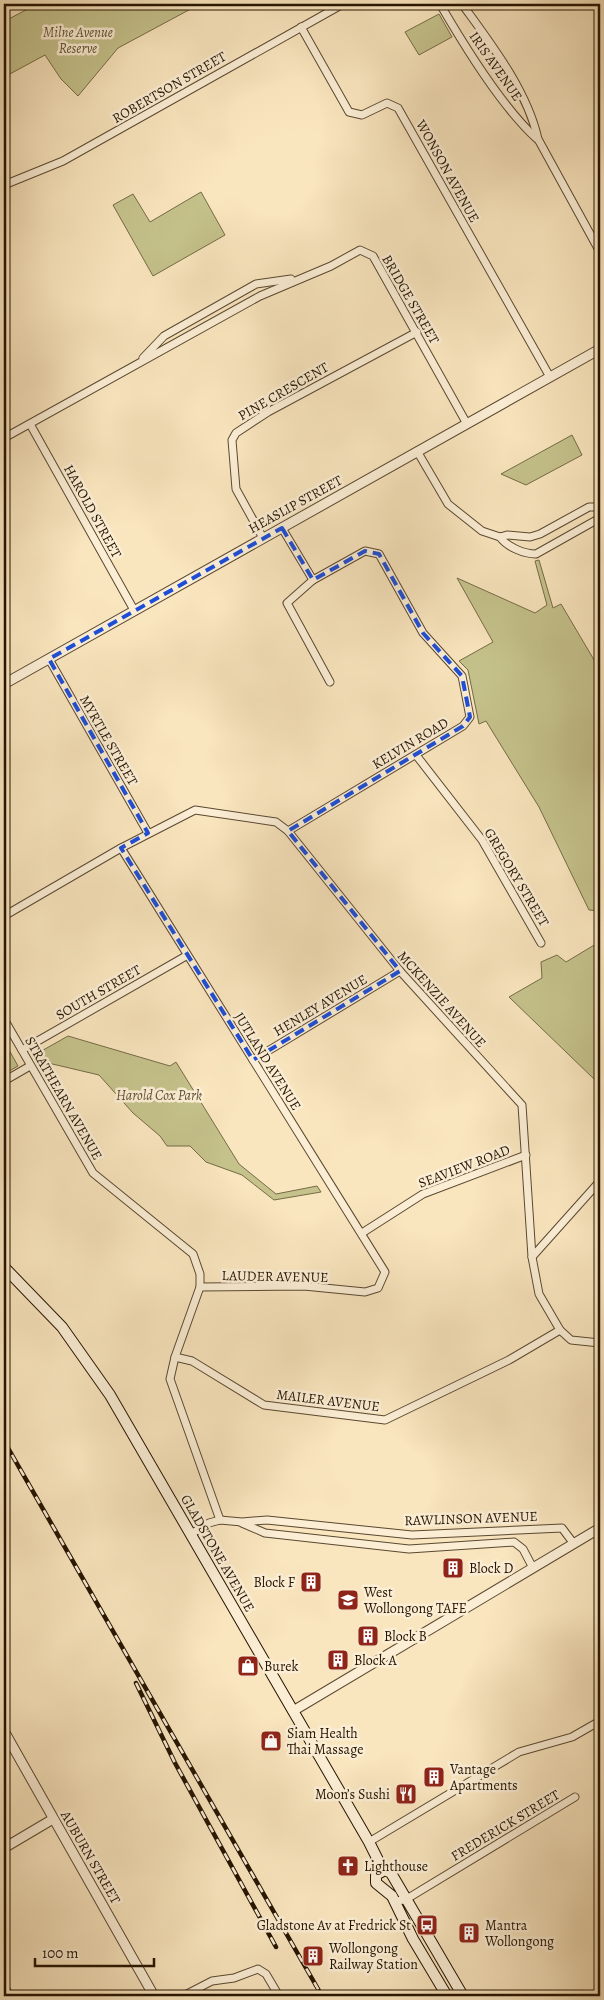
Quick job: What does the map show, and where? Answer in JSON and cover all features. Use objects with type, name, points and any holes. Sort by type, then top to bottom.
[{"type":"main road","name":"GLADSTONE AVENUE","points":[[4,1267],[69,1335],[110,1395],[369,1842],[383,1870]]},
{"type":"main road","points":[[447,1996],[413,1939],[400,1900],[393,1878],[390,1872],[383,1870],[378,1872],[375,1880],[377,1885],[385,1888],[400,1900],[463,1996]]},
{"type":"main road","points":[[385,1888],[392,1884],[393,1878]]},
{"type":"street","name":"ROBERTSON STREET","points":[[4,185],[63,161],[343,4]]},
{"type":"street","name":"IRIS AVENUE","points":[[440,4],[498,92],[525,127],[538,139]]},
{"type":"street","name":"IRIS AVENUE","points":[[462,4],[509,74],[534,120],[538,139],[600,252]]},
{"type":"street","name":"WONSON AVENUE","points":[[302,27],[349,112],[362,115],[386,103],[398,108],[550,377]]},
{"type":"street","name":"BRIDGE STREET","points":[[4,438],[260,296],[331,266],[360,250],[372,256],[417,332],[467,424]]},
{"type":"street","name":"BRIDGE STREET","points":[[142,360],[164,336],[256,284],[299,278]]},
{"type":"street","name":"PINE CRESCENT","points":[[263,538],[236,488],[232,440],[236,433],[268,412],[417,332]]},
{"type":"street","name":"HEASLIP STREET","points":[[4,684],[600,349]]},
{"type":"street","name":"HAROLD STREET","points":[[30,424],[134,610]]},
{"type":"street","points":[[417,452],[448,504],[482,531],[500,537],[507,535],[530,537],[540,534],[589,507],[596,507],[600,512]]},
{"type":"street","points":[[500,537],[504,544],[530,554],[536,554],[600,518]]},
{"type":"street","points":[[282,528],[313,580],[287,603],[330,682]]},
{"type":"street","name":"KELVIN ROAD","points":[[288,831],[463,726],[470,717],[462,676],[423,633],[379,554],[365,551],[313,580]]},
{"type":"street","name":"MYRTLE STREET","points":[[49,659],[148,833]]},
{"type":"street","name":"GREGORY STREET","points":[[416,755],[482,840],[541,942]]},
{"type":"street","name":"MCKENZIE AVENUE","points":[[4,916],[148,833],[195,810],[276,822],[288,831],[400,971],[522,1105],[532,1257],[539,1294],[560,1330]]},
{"type":"street","name":"JUTLAND AVENUE","points":[[121,848],[186,956],[385,1272],[378,1288]]},
{"type":"street","name":"SOUTH STREET","points":[[22,1050],[186,956]]},
{"type":"street","name":"HENLEY AVENUE","points":[[253,1060],[400,971]]},
{"type":"street","name":"STRATHEARN AVENUE","points":[[4,1019],[93,1173],[193,1254],[200,1274],[200,1287],[175,1357],[170,1379],[220,1520]]},
{"type":"street","points":[[4,1081],[30,1066]]},
{"type":"street","name":"SEAVIEW ROAD","points":[[362,1233],[423,1194],[526,1155]]},
{"type":"street","points":[[532,1257],[600,1180]]},
{"type":"street","name":"LAUDER AVENUE","points":[[200,1287],[304,1286],[365,1292],[378,1288]]},
{"type":"street","points":[[560,1330],[570,1340],[600,1343]]},
{"type":"street","name":"MAILER AVENUE","points":[[175,1357],[192,1361],[264,1405],[386,1420],[508,1360],[560,1330]]},
{"type":"street","name":"RAWLINSON AVENUE","points":[[191,1534],[209,1523],[220,1520],[242,1522],[267,1520],[412,1535],[562,1528],[574,1544]]},
{"type":"street","name":"RAWLINSON AVENUE","points":[[242,1522],[265,1532],[409,1549],[514,1542],[523,1549],[533,1568]]},
{"type":"street","points":[[293,1711],[600,1528]]},
{"type":"street","points":[[369,1842],[519,1752],[572,1737],[600,1721]]},
{"type":"street","name":"AUBURN STREET","points":[[4,1732],[154,1996]]},
{"type":"street","name":"FREDERICK STREET","points":[[400,1900],[575,1798]]},
{"type":"street","points":[[4,1848],[53,1819]]},
{"type":"street","points":[[183,1996],[212,1981],[261,1969],[279,1996]]},
{"type":"street","points":[[4,1986],[10,1996]]},
{"type":"highlighted area","points":[[282,528],[313,580],[365,551],[379,554],[423,633],[462,676],[470,717],[463,726],[288,831],[400,971],[253,1060],[121,848],[148,833],[49,659]]},
{"type":"green space","name":"Milne Avenue Reserve","points":[[37,4],[200,4],[118,48],[78,96],[61,79],[45,55],[8,75],[4,67],[4,29],[10,25],[7,20]]},
{"type":"green space","points":[[439,14],[452,37],[419,55],[405,32]]},
{"type":"green space","points":[[201,192],[225,235],[153,276],[113,205],[133,194],[150,222]]},
{"type":"green space","points":[[572,435],[582,455],[526,485],[501,474]]},
{"type":"green space","points":[[539,560],[553,608],[561,604],[600,670],[600,863],[598,864],[600,869],[600,911],[589,910],[539,807],[486,721],[479,724],[468,670],[459,661],[493,642],[457,578],[535,613],[547,605],[535,561]]},
{"type":"green space","points":[[596,944],[600,963],[600,1074],[594,1079],[509,997],[542,978],[541,962],[557,955],[566,962]]},
{"type":"green space","name":"Harold Cox Park","points":[[68,1036],[170,1066],[176,1062],[239,1164],[276,1194],[317,1186],[321,1192],[274,1200],[242,1175],[206,1162],[190,1146],[167,1146],[160,1136],[133,1113],[99,1075],[44,1062],[38,1053]]},
{"type":"green space","points":[[4,1041],[18,1066],[4,1074]]},
{"type":"railway","points":[[4,1441],[322,1996]]},
{"type":"railway","points":[[136,1683],[175,1763],[276,1947]]},
{"type":"place","name":"Block D","points":[[453,1568]]},
{"type":"place","name":"Block F","points":[[311,1582]]},
{"type":"place","name":"West Wollongong TAFE","points":[[348,1600]]},
{"type":"place","name":"Block B","points":[[368,1636]]},
{"type":"place","name":"Block A","points":[[338,1660]]},
{"type":"place","name":"Burek","points":[[248,1666]]},
{"type":"place","name":"Siam Health Thai Massage","points":[[271,1741]]},
{"type":"place","name":"Vantage Apartments","points":[[434,1777]]},
{"type":"place","name":"Moon’s Sushi","points":[[406,1794]]},
{"type":"place","name":"Lighthouse","points":[[348,1866]]},
{"type":"place","name":"Gladstone Av at Fredrick St","points":[[427,1925]]},
{"type":"place","name":"Mantra Wollongong","points":[[469,1933]]},
{"type":"place","name":"Wollongong Railway Station","points":[[313,1956]]}]
